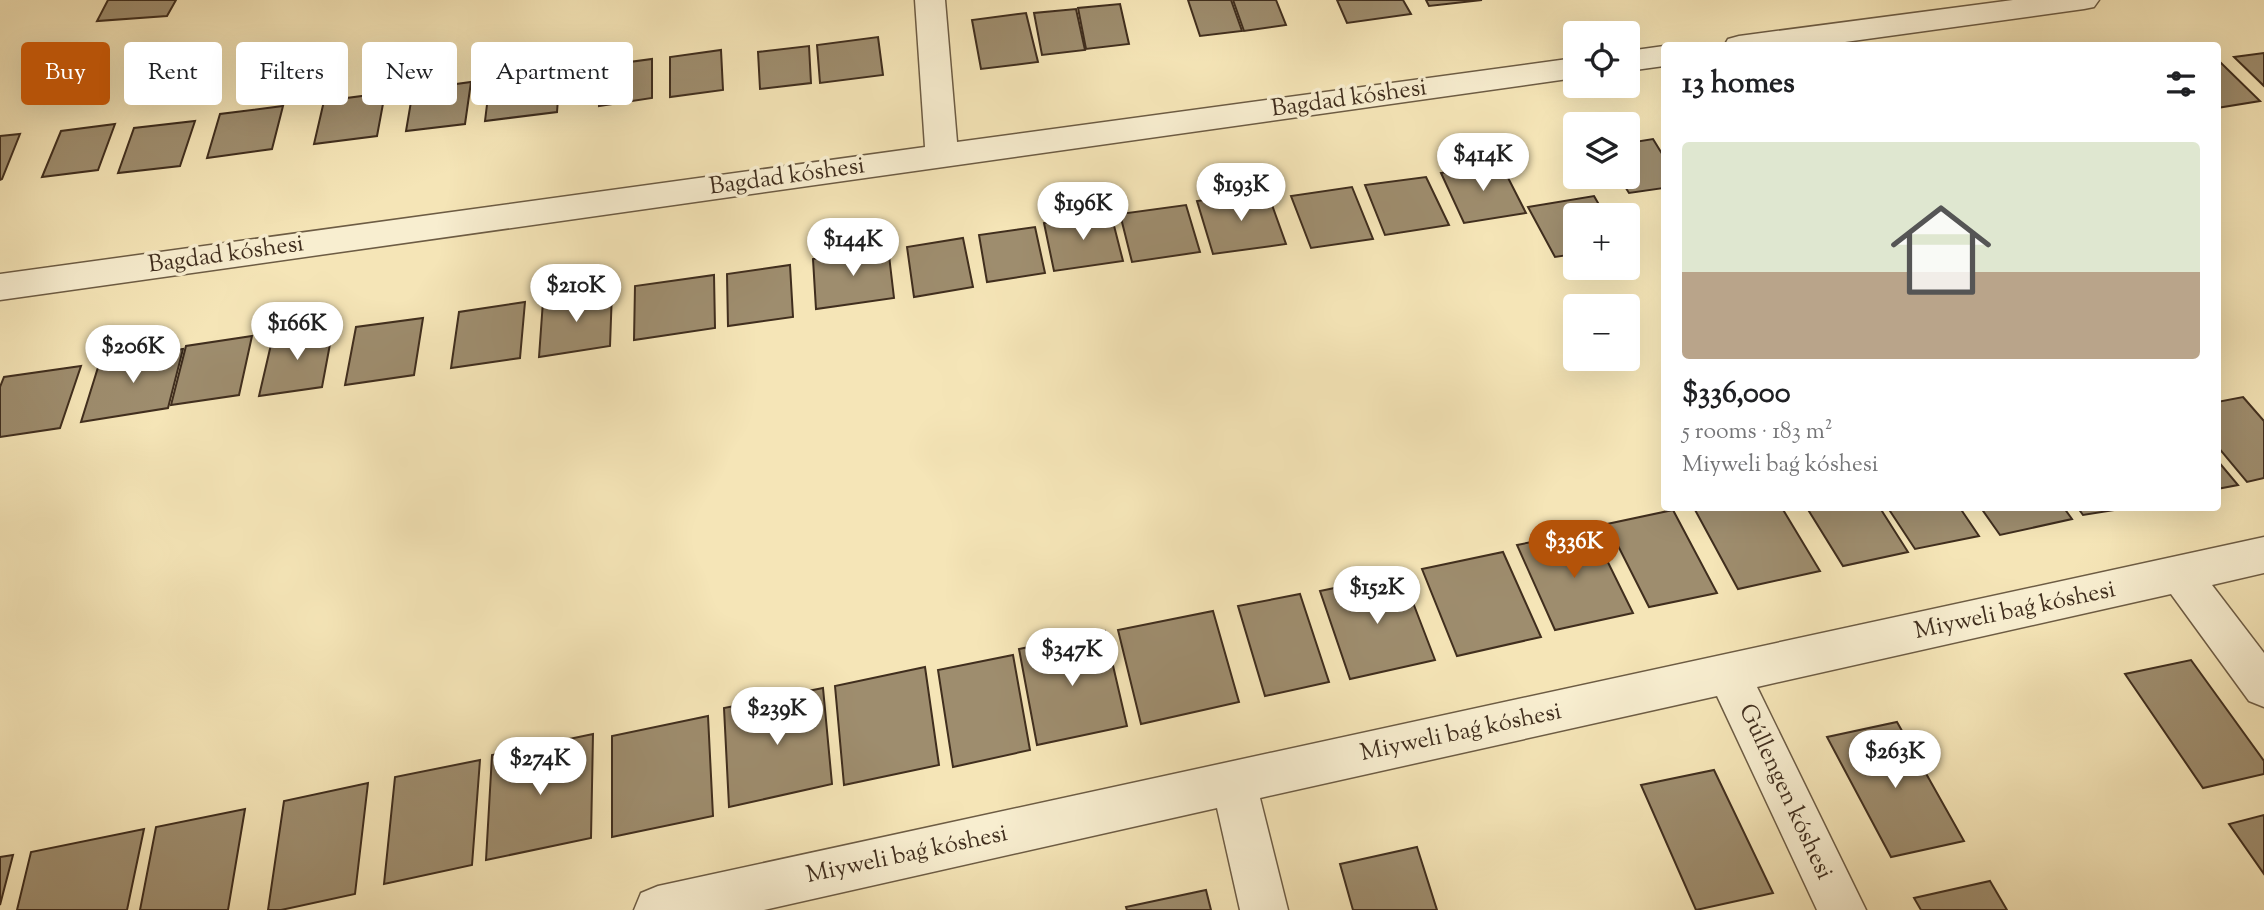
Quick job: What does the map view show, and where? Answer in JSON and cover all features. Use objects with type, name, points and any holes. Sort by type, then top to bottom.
[{"type":"street","points":[[930,0],[942,156]]},
{"type":"street","points":[[1769,42],[2084,0]]},
{"type":"street","points":[[1640,59],[1661,56]]},
{"type":"street","name":"Bagdad kóshesi","points":[[0,287],[1563,70]]},
{"type":"street","name":"Miyweli baǵ kóshesi","points":[[670,909],[2264,555]]},
{"type":"street","points":[[2180,574],[2264,687]]},
{"type":"street","name":"Gúllengen kóshesi","points":[[1729,674],[1842,910]]},
{"type":"street","points":[[1234,783],[1264,910]]},
{"type":"building","points":[[108,0],[176,0],[167,16],[97,21]]},
{"type":"building","points":[[1188,0],[1231,0],[1242,31],[1200,36]]},
{"type":"building","points":[[1233,0],[1276,0],[1286,25],[1244,31]]},
{"type":"building","points":[[1337,0],[1403,0],[1411,14],[1347,23]]},
{"type":"building","points":[[1426,0],[1482,0],[1429,6]]},
{"type":"building","points":[[1120,4],[1129,44],[1086,49],[1078,8]]},
{"type":"building","points":[[1076,9],[1085,50],[1042,55],[1034,13]]},
{"type":"building","points":[[1026,13],[1038,62],[981,69],[972,20]]},
{"type":"building","points":[[878,37],[883,75],[820,83],[817,45]]},
{"type":"building","points":[[809,46],[811,83],[760,89],[758,52]]},
{"type":"building","points":[[721,50],[723,90],[670,97],[670,57]]},
{"type":"building","points":[[2264,53],[2264,86],[2234,57]]},
{"type":"building","points":[[652,59],[652,98],[633,101],[633,62]]},
{"type":"building","points":[[2221,63],[2260,101],[2221,107]]},
{"type":"building","points":[[471,82],[465,124],[406,131],[410,105],[457,105],[457,84]]},
{"type":"building","points":[[362,96],[362,105],[383,105],[377,136],[314,144],[323,105],[348,105],[348,98]]},
{"type":"building","points":[[487,105],[558,105],[557,112],[485,121]]},
{"type":"building","points":[[283,106],[272,149],[207,158],[220,114]]},
{"type":"building","points":[[195,121],[180,166],[118,173],[134,128]]},
{"type":"building","points":[[115,124],[98,170],[42,177],[61,131]]},
{"type":"building","points":[[20,134],[2,179],[0,180],[0,136]]},
{"type":"building","points":[[1653,139],[1661,152],[1661,188],[1629,193],[1626,189],[1640,189],[1640,141]]},
{"type":"building","points":[[1501,164],[1526,213],[1464,223],[1441,173]]},
{"type":"building","points":[[1426,177],[1449,225],[1385,235],[1365,185]]},
{"type":"building","points":[[1352,187],[1373,239],[1311,248],[1291,196]]},
{"type":"building","points":[[1267,191],[1286,244],[1213,254],[1197,201]]},
{"type":"building","points":[[1594,196],[1598,203],[1563,203],[1563,256],[1555,257],[1528,207]]},
{"type":"building","points":[[1186,205],[1200,252],[1132,262],[1120,214]]},
{"type":"building","points":[[1111,214],[1123,261],[1054,271],[1044,223]]},
{"type":"building","points":[[1035,227],[1045,273],[987,282],[979,235]]},
{"type":"building","points":[[963,238],[973,287],[914,297],[907,247]]},
{"type":"building","points":[[888,247],[894,298],[816,309],[813,259]]},
{"type":"building","points":[[790,265],[793,317],[728,326],[727,274]]},
{"type":"building","points":[[714,275],[715,328],[634,340],[635,286]]},
{"type":"building","points":[[612,291],[610,346],[539,357],[543,301]]},
{"type":"building","points":[[525,302],[520,358],[451,368],[459,312]]},
{"type":"building","points":[[423,318],[414,375],[345,385],[356,327]]},
{"type":"building","points":[[333,328],[322,387],[259,396],[273,336]]},
{"type":"building","points":[[252,336],[239,395],[171,405],[186,346]]},
{"type":"building","points":[[183,349],[168,408],[81,422],[100,361]]},
{"type":"building","points":[[81,366],[60,428],[0,437],[0,387],[4,377]]},
{"type":"building","points":[[2243,397],[2264,421],[2264,478],[2247,482],[2221,451],[2221,401]]},
{"type":"building","points":[[2221,465],[2238,485],[2221,488]]},
{"type":"building","points":[[1674,511],[1717,593],[1649,607],[1607,524]]},
{"type":"building","points":[[1696,511],[1784,511],[1820,571],[1738,589]]},
{"type":"building","points":[[1809,511],[1882,511],[1908,552],[1843,566]]},
{"type":"building","points":[[1890,511],[1962,511],[1979,536],[1915,549]]},
{"type":"building","points":[[1983,511],[2066,511],[2072,519],[2000,535]]},
{"type":"building","points":[[2080,511],[2108,511],[2083,515]]},
{"type":"building","points":[[1592,530],[1633,613],[1555,630],[1517,545]]},
{"type":"building","points":[[1503,552],[1541,637],[1457,656],[1422,569]]},
{"type":"building","points":[[1402,574],[1435,660],[1350,679],[1320,591]]},
{"type":"building","points":[[1300,594],[1329,682],[1265,696],[1238,606]]},
{"type":"building","points":[[1213,611],[1239,702],[1141,724],[1118,630]]},
{"type":"building","points":[[1105,631],[1127,726],[1037,745],[1019,649]]},
{"type":"building","points":[[1013,655],[1030,750],[953,767],[938,670]]},
{"type":"building","points":[[2191,660],[2264,761],[2264,774],[2203,788],[2125,674]]},
{"type":"building","points":[[925,667],[939,765],[844,785],[835,686]]},
{"type":"building","points":[[823,688],[832,784],[729,807],[724,708]]},
{"type":"building","points":[[708,716],[713,816],[612,837],[612,736]]},
{"type":"building","points":[[1897,722],[1964,841],[1891,857],[1827,737]]},
{"type":"building","points":[[593,734],[591,838],[486,860],[492,755]]},
{"type":"building","points":[[480,760],[472,865],[384,884],[395,777]]},
{"type":"building","points":[[1714,770],[1773,893],[1696,910],[1641,785]]},
{"type":"building","points":[[368,783],[355,894],[281,910],[268,910],[284,801]]},
{"type":"building","points":[[245,809],[228,910],[140,910],[156,827]]},
{"type":"building","points":[[2264,815],[2264,874],[2229,824]]},
{"type":"building","points":[[144,829],[127,910],[17,910],[31,852]]},
{"type":"building","points":[[1417,847],[1437,910],[1353,910],[1340,864]]},
{"type":"building","points":[[13,855],[0,905],[0,857]]},
{"type":"building","points":[[1990,881],[2007,910],[1921,910],[1914,898]]},
{"type":"building","points":[[1206,890],[1211,910],[1127,910],[1126,907]]}]
